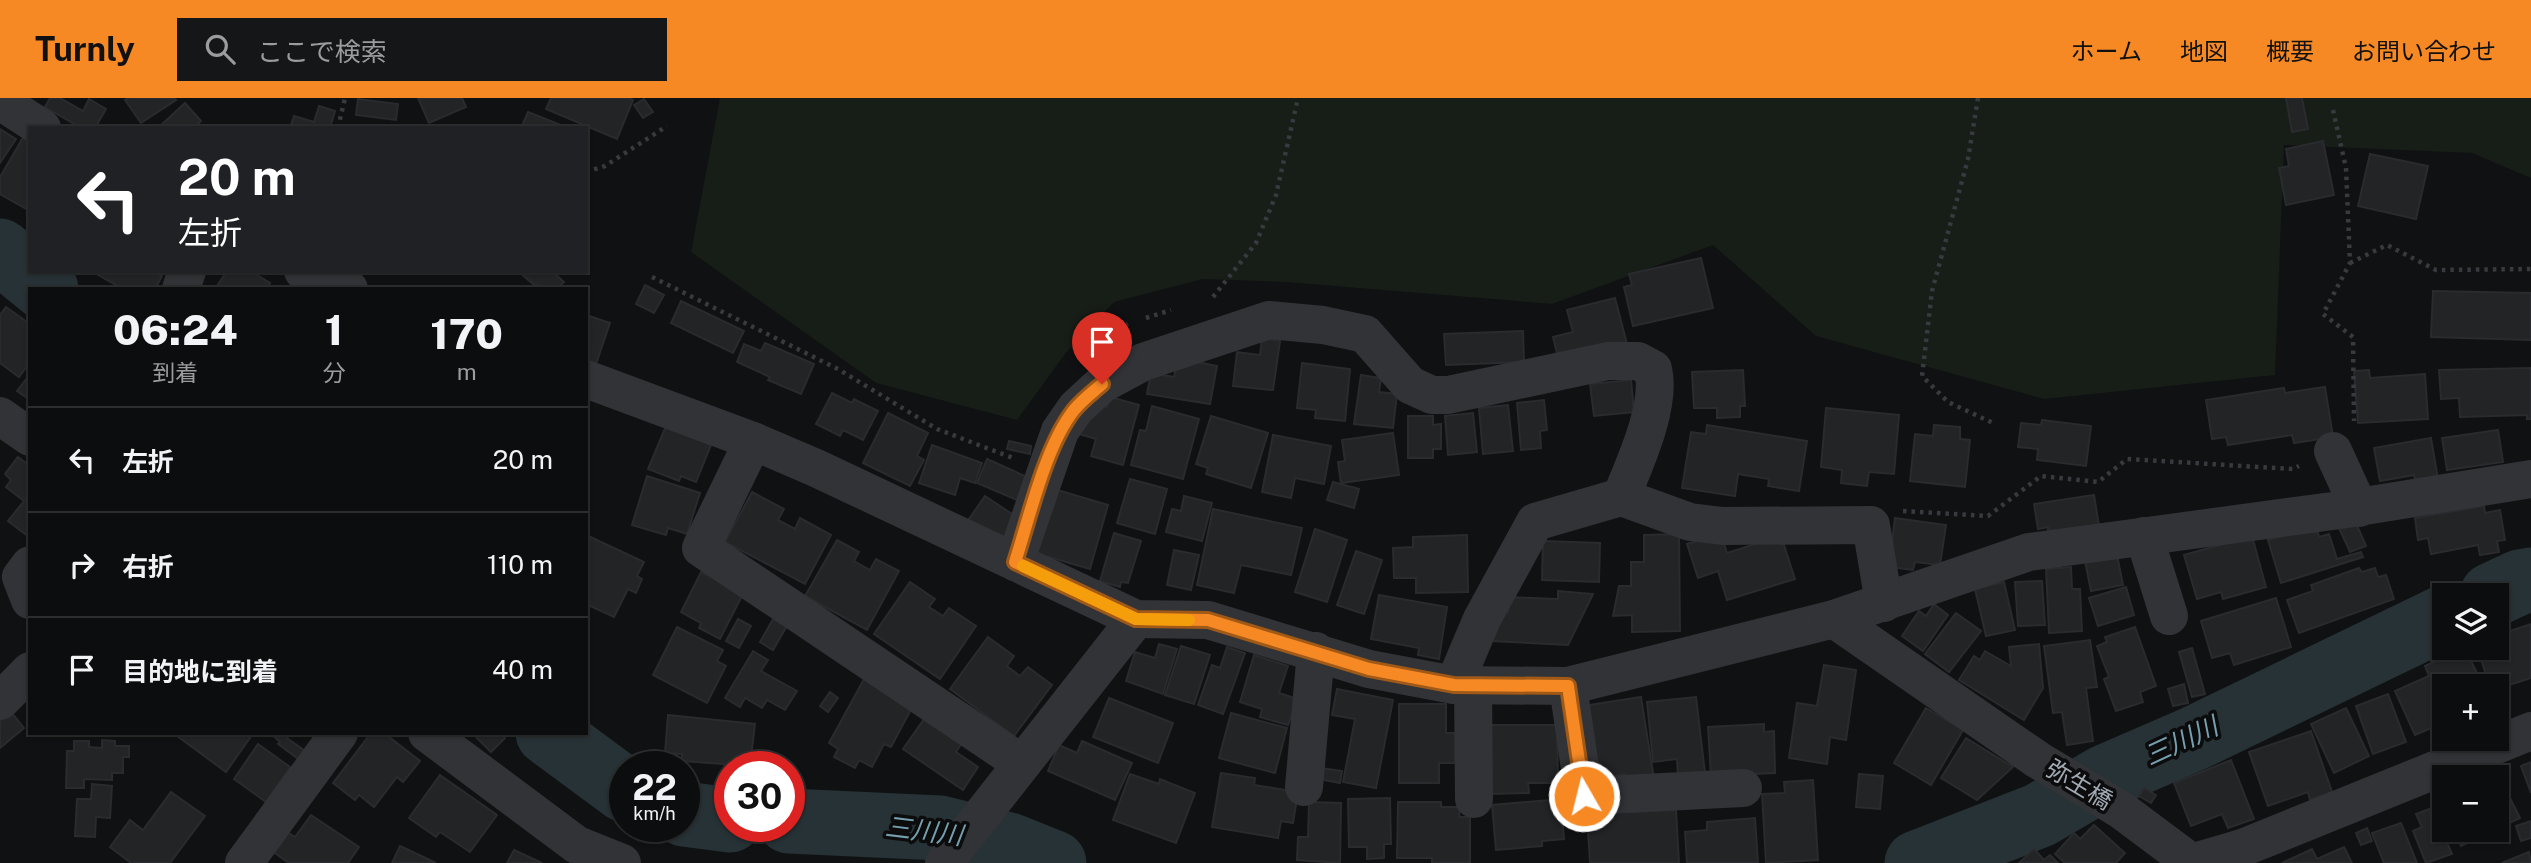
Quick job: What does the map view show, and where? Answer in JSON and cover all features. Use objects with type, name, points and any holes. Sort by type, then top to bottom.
[{"type":"street","points":[[308,273],[344,287]]},
{"type":"street","points":[[1015,562],[1060,431],[1076,408],[1102,384],[1143,362],[1269,320],[1323,325],[1365,334],[1410,385],[1432,395],[1448,395],[1608,361],[1637,361],[1653,369],[1655,390],[1642,448],[1621,497]]},
{"type":"street","points":[[588,380],[753,441],[816,468],[1136,619],[1208,620],[1369,669],[1464,685],[1568,686],[1834,619],[2029,552],[2359,508],[2531,480]]},
{"type":"street","points":[[0,416],[28,436]]},
{"type":"street","points":[[753,441],[701,548],[1021,763]]},
{"type":"street","points":[[2333,451],[2359,508]]},
{"type":"street","points":[[1474,799],[1464,685],[1482,619],[1535,522],[1621,497],[1690,522],[1723,526],[1871,525],[1884,603]]},
{"type":"street","points":[[2144,536],[2169,617]]},
{"type":"street","points":[[28,568],[21,577],[28,595]]},
{"type":"street","points":[[944,863],[1136,619]]},
{"type":"street","name":"弥生橋","points":[[1834,619],[2038,760],[2121,810],[2191,863]]},
{"type":"street","points":[[1304,787],[1316,651]]},
{"type":"street","points":[[0,701],[28,673]]},
{"type":"street","points":[[1568,686],[1584,796],[1743,788]]},
{"type":"street","points":[[2191,863],[2245,855],[2531,731]]},
{"type":"street","points":[[244,863],[338,735]]},
{"type":"street","points":[[430,735],[577,845],[622,863]]},
{"type":"path","points":[[338,126],[345,98]]},
{"type":"path","points":[[1204,299],[1215,296],[1256,243],[1276,195],[1298,98]]},
{"type":"path","points":[[1978,98],[1968,159],[1932,291],[1922,376],[1948,402],[1993,424]]},
{"type":"path","points":[[1871,525],[1890,511],[1988,516],[2041,476],[2098,482],[2127,459],[2293,469],[2333,451],[2354,429],[2353,337],[2323,314],[2350,263],[2346,167],[2333,110]]},
{"type":"path","points":[[588,171],[605,166],[667,126]]},
{"type":"path","points":[[2350,263],[2387,245],[2436,270],[2531,269]]},
{"type":"path","points":[[652,277],[826,362],[937,429],[1045,470]]},
{"type":"path","points":[[1087,352],[1093,342],[1124,326],[1182,306]]},
{"type":"shaded area","points":[[720,98],[2531,98],[2531,178],[2472,153],[2284,145],[2275,375],[2044,399],[1816,336],[1713,245],[1552,304],[1286,282],[1203,279],[1114,302],[1065,354],[1017,420],[876,383],[691,252]]},
{"type":"building","points":[[50,98],[60,98],[83,111],[89,99],[106,109],[96,126],[78,126],[45,107]]},
{"type":"building","points":[[418,98],[462,98],[466,107],[429,123]]},
{"type":"building","points":[[551,98],[633,100],[617,139],[546,109]]},
{"type":"building","points":[[2286,98],[2302,98],[2308,129],[2292,132]]},
{"type":"building","points":[[358,99],[398,104],[396,120],[356,115]]},
{"type":"building","points":[[644,99],[653,112],[643,118],[634,105]]},
{"type":"building","points":[[125,100],[176,100],[141,123]]},
{"type":"building","points":[[185,103],[201,121],[196,126],[160,126]]},
{"type":"building","points":[[319,106],[335,111],[331,126],[291,126],[294,116],[314,122]]},
{"type":"building","points":[[528,112],[563,126],[522,126]]},
{"type":"building","points":[[0,129],[16,139],[0,163]]},
{"type":"building","points":[[24,136],[28,139],[28,210],[0,194],[0,177]]},
{"type":"building","points":[[2323,141],[2334,195],[2286,205],[2279,168],[2289,166],[2286,149]]},
{"type":"building","points":[[2370,154],[2428,166],[2416,219],[2358,206]]},
{"type":"building","points":[[1701,258],[1713,308],[1633,326],[1624,287],[1632,285],[1629,274]]},
{"type":"building","points":[[95,273],[157,273],[162,276],[156,287],[119,287]]},
{"type":"building","points":[[226,273],[254,273],[270,283],[268,287],[216,287]]},
{"type":"building","points":[[520,273],[554,273],[564,282],[559,287],[533,284]]},
{"type":"building","points":[[645,285],[664,295],[654,313],[636,304]]},
{"type":"building","points":[[2433,291],[2531,293],[2531,340],[2431,337]]},
{"type":"building","points":[[1615,298],[1627,344],[1559,361],[1553,337],[1573,332],[1567,310]]},
{"type":"building","points":[[681,301],[744,331],[733,353],[671,323]]},
{"type":"building","points":[[6,307],[28,323],[28,365],[19,377],[0,363],[0,315]]},
{"type":"building","points":[[588,316],[610,323],[596,364],[588,362]]},
{"type":"building","points":[[1523,331],[1524,362],[1446,365],[1444,334]]},
{"type":"building","points":[[1262,338],[1280,341],[1273,390],[1233,386],[1237,352],[1260,355]]},
{"type":"building","points":[[765,343],[814,364],[801,394],[768,380],[770,377],[737,362],[744,344],[761,351]]},
{"type":"building","points":[[1178,358],[1217,366],[1210,404],[1147,394],[1151,373],[1174,377]]},
{"type":"building","points":[[1302,363],[1350,369],[1345,421],[1315,418],[1316,410],[1297,408]]},
{"type":"building","points":[[2531,368],[2531,419],[2527,419],[2527,415],[2460,417],[2459,398],[2441,399],[2439,370]]},
{"type":"building","points":[[1743,370],[1745,406],[1740,406],[1740,417],[1717,418],[1717,408],[1694,408],[1692,372]]},
{"type":"building","points":[[2369,370],[2370,378],[2425,374],[2428,419],[2358,423],[2354,371]]},
{"type":"building","points":[[1361,375],[1381,378],[1379,392],[1397,394],[1393,428],[1354,424]]},
{"type":"building","points":[[28,377],[28,399],[17,391]]},
{"type":"building","points":[[1631,380],[1634,412],[1594,416],[1590,384]]},
{"type":"building","points":[[2325,387],[2333,437],[2294,443],[2292,435],[2228,445],[2226,437],[2212,439],[2206,400],[2284,388],[2285,393]]},
{"type":"building","points":[[832,393],[852,403],[854,399],[878,411],[863,440],[843,430],[840,436],[816,424]]},
{"type":"building","points":[[1110,397],[1139,405],[1123,465],[1091,456],[1096,439],[1079,434],[1100,405],[1107,407]]},
{"type":"building","points":[[1544,400],[1547,430],[1540,431],[1541,448],[1521,450],[1517,403]]},
{"type":"building","points":[[1508,405],[1513,451],[1483,454],[1479,408]]},
{"type":"building","points":[[1152,406],[1199,419],[1183,479],[1131,465],[1140,430],[1146,431]]},
{"type":"building","points":[[1826,408],[1899,415],[1894,474],[1869,472],[1867,486],[1841,483],[1842,470],[1821,467]]},
{"type":"building","points":[[888,413],[928,433],[917,456],[924,460],[910,486],[863,463]]},
{"type":"building","points":[[1473,413],[1477,452],[1448,455],[1445,416]]},
{"type":"building","points":[[1211,416],[1268,433],[1251,488],[1206,474],[1208,468],[1196,464]]},
{"type":"building","points":[[1408,416],[1433,416],[1433,425],[1441,424],[1441,449],[1433,449],[1433,458],[1408,458]]},
{"type":"building","points":[[2042,420],[2091,426],[2086,466],[2037,460],[2038,449],[2018,447],[2021,423],[2041,425]]},
{"type":"building","points":[[1707,425],[1807,441],[1799,491],[1768,486],[1769,479],[1738,474],[1735,496],[1682,488],[1691,432],[1706,434]]},
{"type":"building","points":[[1934,425],[1960,427],[1960,439],[1970,440],[1965,487],[1910,481],[1915,434],[1933,436]]},
{"type":"building","points":[[666,426],[711,445],[696,482],[681,476],[679,481],[648,469]]},
{"type":"building","points":[[2498,430],[2503,462],[2447,470],[2442,438]]},
{"type":"building","points":[[1393,433],[1399,475],[1341,483],[1338,462],[1345,461],[1342,440]]},
{"type":"building","points":[[1273,435],[1331,446],[1324,484],[1295,478],[1291,498],[1262,492]]},
{"type":"building","points":[[2431,438],[2438,479],[2416,484],[2414,475],[2380,481],[2374,448]]},
{"type":"building","points":[[1009,441],[1031,446],[1030,454],[1007,449]]},
{"type":"building","points":[[932,445],[982,463],[975,483],[960,478],[955,495],[919,483]]},
{"type":"building","points":[[18,457],[28,464],[28,536],[8,521],[24,501],[6,487],[11,480],[5,474]]},
{"type":"building","points":[[987,459],[1027,477],[1017,500],[977,483]]},
{"type":"building","points":[[647,476],[700,493],[687,534],[668,528],[666,535],[632,525]]},
{"type":"building","points":[[1130,479],[1167,489],[1155,534],[1117,523]]},
{"type":"building","points":[[1333,482],[1359,489],[1354,508],[1327,500]]},
{"type":"building","points":[[1054,489],[1108,505],[1090,569],[1035,553]]},
{"type":"building","points":[[752,492],[784,509],[778,520],[795,529],[800,518],[831,535],[805,584],[725,542]]},
{"type":"building","points":[[2094,495],[2099,526],[2048,533],[2048,527],[2038,529],[2034,504]]},
{"type":"building","points":[[985,496],[1018,518],[1002,541],[969,519]]},
{"type":"building","points":[[1184,496],[1212,503],[1202,541],[1166,532],[1172,509],[1181,511]]},
{"type":"building","points":[[2484,506],[2485,513],[2500,510],[2505,540],[2497,541],[2499,552],[2480,555],[2478,545],[2431,554],[2428,538],[2418,540],[2415,518]]},
{"type":"building","points":[[1213,509],[1302,528],[1291,575],[1241,565],[1234,593],[1197,585]]},
{"type":"building","points":[[1895,518],[1946,525],[1940,565],[1915,562],[1913,570],[1889,567]]},
{"type":"building","points":[[2355,521],[2366,546],[2350,552],[2339,528]]},
{"type":"building","points":[[2316,526],[2319,537],[2329,534],[2337,559],[2361,552],[2363,557],[2281,583],[2268,540]]},
{"type":"building","points":[[1315,529],[1347,540],[1327,602],[1295,592]]},
{"type":"building","points":[[1114,533],[1141,541],[1128,583],[1121,582],[1120,587],[1100,581]]},
{"type":"building","points":[[1679,534],[1680,631],[1632,632],[1632,615],[1613,616],[1619,586],[1631,586],[1631,562],[1644,562],[1644,535]]},
{"type":"building","points":[[1721,534],[1727,553],[1781,536],[1795,579],[1727,600],[1718,571],[1698,578],[1687,544]]},
{"type":"building","points":[[1467,535],[1468,592],[1416,593],[1416,578],[1394,578],[1393,548],[1413,547],[1413,537]]},
{"type":"building","points":[[588,536],[644,562],[637,576],[642,579],[636,593],[628,589],[614,617],[588,605]]},
{"type":"building","points":[[2252,536],[2266,587],[2223,599],[2221,592],[2197,599],[2184,555]]},
{"type":"building","points":[[837,540],[859,552],[854,561],[870,570],[876,559],[899,571],[867,630],[805,596]]},
{"type":"building","points":[[1543,541],[1600,543],[1599,582],[1542,580]]},
{"type":"building","points":[[1174,550],[1199,555],[1191,590],[1167,585]]},
{"type":"building","points":[[1356,551],[1382,560],[1364,614],[1337,605]]},
{"type":"building","points":[[2117,555],[2123,585],[2091,591],[2085,561]]},
{"type":"building","points":[[2071,567],[2072,589],[2080,589],[2082,631],[2049,633],[2046,569]]},
{"type":"building","points":[[2359,568],[2362,572],[2375,568],[2378,577],[2386,575],[2394,599],[2299,633],[2287,600],[2313,591],[2311,585]]},
{"type":"building","points":[[701,572],[743,594],[720,639],[699,628],[701,623],[681,612]]},
{"type":"building","points":[[2042,581],[2045,625],[2018,626],[2015,582]]},
{"type":"building","points":[[910,582],[935,599],[929,607],[943,616],[949,608],[976,626],[940,679],[874,634]]},
{"type":"building","points":[[2004,582],[2015,630],[1986,636],[1975,589]]},
{"type":"building","points":[[2126,587],[2134,615],[2098,626],[2089,598]]},
{"type":"building","points":[[1558,591],[1593,594],[1568,645],[1492,641],[1498,612],[1508,612],[1508,597],[1558,599]]},
{"type":"building","points":[[1379,595],[1447,607],[1439,659],[1418,655],[1419,648],[1371,639]]},
{"type":"building","points":[[2276,598],[2291,647],[2234,665],[2230,653],[2212,658],[2201,621]]},
{"type":"building","points":[[1934,604],[1948,615],[1923,651],[1902,636],[1919,611],[1926,616]]},
{"type":"building","points":[[1956,613],[1981,631],[1949,672],[1925,654]]},
{"type":"building","points":[[738,619],[751,626],[739,648],[726,641]]},
{"type":"building","points":[[773,619],[787,626],[773,650],[760,642]]},
{"type":"building","points":[[2531,624],[2531,678],[2509,685],[2509,674],[2486,674],[2481,660],[2509,660],[2509,631]]},
{"type":"building","points":[[677,627],[723,650],[717,661],[726,666],[707,703],[653,675]]},
{"type":"building","points":[[2135,627],[2156,686],[2140,692],[2143,702],[2116,711],[2104,679],[2109,677],[2097,646],[2107,642],[2105,637]]},
{"type":"building","points":[[988,637],[1014,656],[1007,666],[1020,676],[1028,667],[1052,685],[1014,736],[950,689]]},
{"type":"building","points":[[2090,640],[2097,687],[2086,688],[2093,741],[2067,745],[2062,712],[2053,713],[2044,646]]},
{"type":"building","points":[[1159,644],[1177,649],[1163,694],[1126,681],[1135,652],[1155,658]]},
{"type":"building","points":[[2039,644],[2043,688],[2024,720],[1959,680],[1974,656],[1980,660],[1985,651],[2011,666],[2009,647]]},
{"type":"building","points":[[1181,646],[1210,655],[1194,704],[1165,695]]},
{"type":"building","points":[[1227,647],[1245,653],[1223,714],[1198,705],[1212,665],[1220,668]]},
{"type":"building","points":[[2192,648],[2205,694],[2192,697],[2179,652]]},
{"type":"building","points":[[753,651],[768,660],[761,671],[797,691],[785,710],[767,700],[762,708],[745,698],[740,707],[725,698]]},
{"type":"building","points":[[1254,655],[1288,666],[1279,693],[1297,699],[1288,725],[1260,717],[1262,709],[1240,702]]},
{"type":"building","points":[[2438,660],[2471,660],[2477,674],[2432,674],[2432,728],[2415,735],[2395,691],[2429,676],[2425,666]]},
{"type":"building","points":[[1824,665],[1856,670],[1846,740],[1830,737],[1827,764],[1789,758],[1797,703],[1817,706]]},
{"type":"building","points":[[864,679],[913,706],[891,747],[884,744],[872,767],[859,760],[855,768],[834,757],[838,749],[829,743]]},
{"type":"building","points":[[2184,684],[2188,703],[2173,706],[2168,689]]},
{"type":"building","points":[[1337,689],[1393,700],[1376,788],[1343,782],[1355,719],[1332,715]]},
{"type":"building","points":[[830,692],[838,698],[828,712],[820,706]]},
{"type":"building","points":[[2388,694],[2406,742],[2373,754],[2356,706]]},
{"type":"building","points":[[1641,697],[1654,779],[1627,783],[1625,774],[1600,778],[1589,705]]},
{"type":"building","points":[[1696,697],[1705,773],[1678,775],[1677,759],[1653,762],[1647,702]]},
{"type":"building","points":[[1109,698],[1173,723],[1158,763],[1093,737]]},
{"type":"building","points":[[1399,704],[1446,704],[1446,733],[1455,733],[1455,763],[1439,763],[1439,783],[1399,783]]},
{"type":"building","points":[[1926,708],[1963,730],[1931,785],[1894,763]]},
{"type":"building","points":[[2346,708],[2369,756],[2334,773],[2311,724]]},
{"type":"building","points":[[11,712],[24,728],[0,748],[0,721]]},
{"type":"building","points":[[1231,713],[1287,728],[1275,773],[1219,758]]},
{"type":"building","points":[[668,715],[755,724],[752,751],[714,751],[714,763],[700,762],[700,751],[665,751]]},
{"type":"building","points":[[927,715],[964,740],[956,752],[978,767],[963,790],[903,749]]},
{"type":"building","points":[[1764,724],[1764,732],[1774,731],[1775,773],[1711,776],[1708,727]]},
{"type":"building","points":[[1490,725],[1557,725],[1558,783],[1528,783],[1529,793],[1490,794]]},
{"type":"building","points":[[2311,731],[2332,792],[2310,800],[2308,792],[2268,806],[2249,752]]},
{"type":"building","points":[[176,735],[252,735],[226,772]]},
{"type":"building","points":[[272,735],[289,735],[287,738],[305,751],[298,759],[278,744],[280,742]]},
{"type":"building","points":[[369,735],[387,735],[420,761],[403,782],[397,777],[374,807],[359,795],[355,800],[333,783]]},
{"type":"building","points":[[474,735],[502,735],[505,738],[491,752]]},
{"type":"building","points":[[1966,738],[2013,767],[1977,800],[1941,778]]},
{"type":"building","points":[[102,740],[115,741],[115,746],[129,746],[129,757],[123,757],[123,773],[112,773],[112,780],[84,779],[84,788],[66,788],[67,751],[74,751],[74,741],[89,741],[89,747],[102,748]]},
{"type":"building","points":[[1082,741],[1132,763],[1115,800],[1048,771],[1059,745],[1077,753]]},
{"type":"building","points":[[258,744],[290,767],[266,802],[234,779]]},
{"type":"building","points":[[2231,760],[2254,819],[2228,828],[2222,814],[2191,826],[2174,783]]},
{"type":"building","points":[[2531,762],[2531,793],[2521,766]]},
{"type":"building","points":[[1321,768],[1342,771],[1340,783],[1319,779]]},
{"type":"building","points":[[1221,773],[1255,778],[1254,785],[1298,792],[1293,823],[1281,821],[1278,838],[1212,827]]},
{"type":"building","points":[[1130,774],[1159,784],[1160,779],[1195,793],[1176,843],[1113,820]]},
{"type":"building","points":[[1859,774],[1883,776],[1880,809],[1856,807]]},
{"type":"building","points":[[440,775],[497,815],[470,852],[440,832],[436,837],[409,818]]},
{"type":"building","points":[[1813,780],[1818,860],[1766,863],[1762,794],[1785,793],[1784,782]]},
{"type":"building","points":[[92,784],[112,786],[110,818],[96,817],[95,837],[75,836],[77,799],[91,799]]},
{"type":"building","points":[[2144,788],[2156,795],[2151,803],[2139,796]]},
{"type":"building","points":[[171,792],[205,816],[170,863],[131,863],[110,847],[130,820],[143,830]]},
{"type":"building","points":[[2509,796],[2520,818],[2509,823]]},
{"type":"building","points":[[1390,798],[1391,844],[1384,844],[1384,858],[1367,859],[1367,847],[1349,847],[1348,799]]},
{"type":"building","points":[[1561,799],[1564,839],[1542,841],[1542,846],[1496,850],[1492,805]]},
{"type":"building","points":[[1309,802],[1341,803],[1340,863],[1297,860],[1298,837],[1308,837]]},
{"type":"building","points":[[1398,802],[1441,802],[1441,807],[1460,807],[1459,817],[1470,817],[1470,863],[1432,863],[1432,858],[1397,858]]},
{"type":"building","points":[[2432,808],[2432,842],[2447,842],[2452,854],[2426,863],[2413,831],[2422,827],[2416,814]]},
{"type":"building","points":[[1676,810],[1679,863],[1590,863],[1587,814]]},
{"type":"building","points":[[311,815],[359,847],[348,863],[289,863],[269,849],[283,829],[295,837]]},
{"type":"building","points":[[1755,818],[1758,863],[1687,863],[1685,832],[1707,830],[1707,822]]},
{"type":"building","points":[[2531,821],[2531,838],[2521,841],[2516,826]]},
{"type":"building","points":[[2401,823],[2417,863],[2384,863],[2372,833]]},
{"type":"building","points":[[2094,825],[2125,853],[2116,863],[2065,863],[2055,854],[2074,833],[2080,839]]},
{"type":"building","points":[[2367,828],[2372,841],[2361,845],[2356,833]]},
{"type":"building","points":[[400,846],[436,863],[392,863]]},
{"type":"building","points":[[2344,847],[2352,863],[2282,863],[2312,849],[2317,859]]},
{"type":"building","points":[[2034,849],[2044,860],[2050,855],[2058,863],[2019,863]]},
{"type":"building","points":[[514,850],[542,863],[507,863]]},
{"type":"building","points":[[2529,852],[2531,863],[2502,863]]},
{"type":"waterway","name":"三川川","points":[[0,251],[44,287]]},
{"type":"waterway","name":"三川川","points":[[2509,587],[2531,580]]},
{"type":"waterway","name":"三川川","points":[[1917,863],[2040,815],[2105,777],[2195,738],[2432,623]]},
{"type":"waterway","name":"三川川","points":[[551,735],[609,778]]},
{"type":"waterway","name":"三川川","points":[[700,816],[714,818]]},
{"type":"waterway","name":"三川川","points":[[805,822],[940,828],[1009,845],[1054,863]]},
{"type":"slow traffic","points":[[1023,566],[1136,619],[1189,620]]},
{"type":"route","points":[[1102,384],[1076,408],[1060,431],[1015,562],[1136,619],[1208,620],[1369,669],[1454,685],[1568,686],[1584,796]]}]
